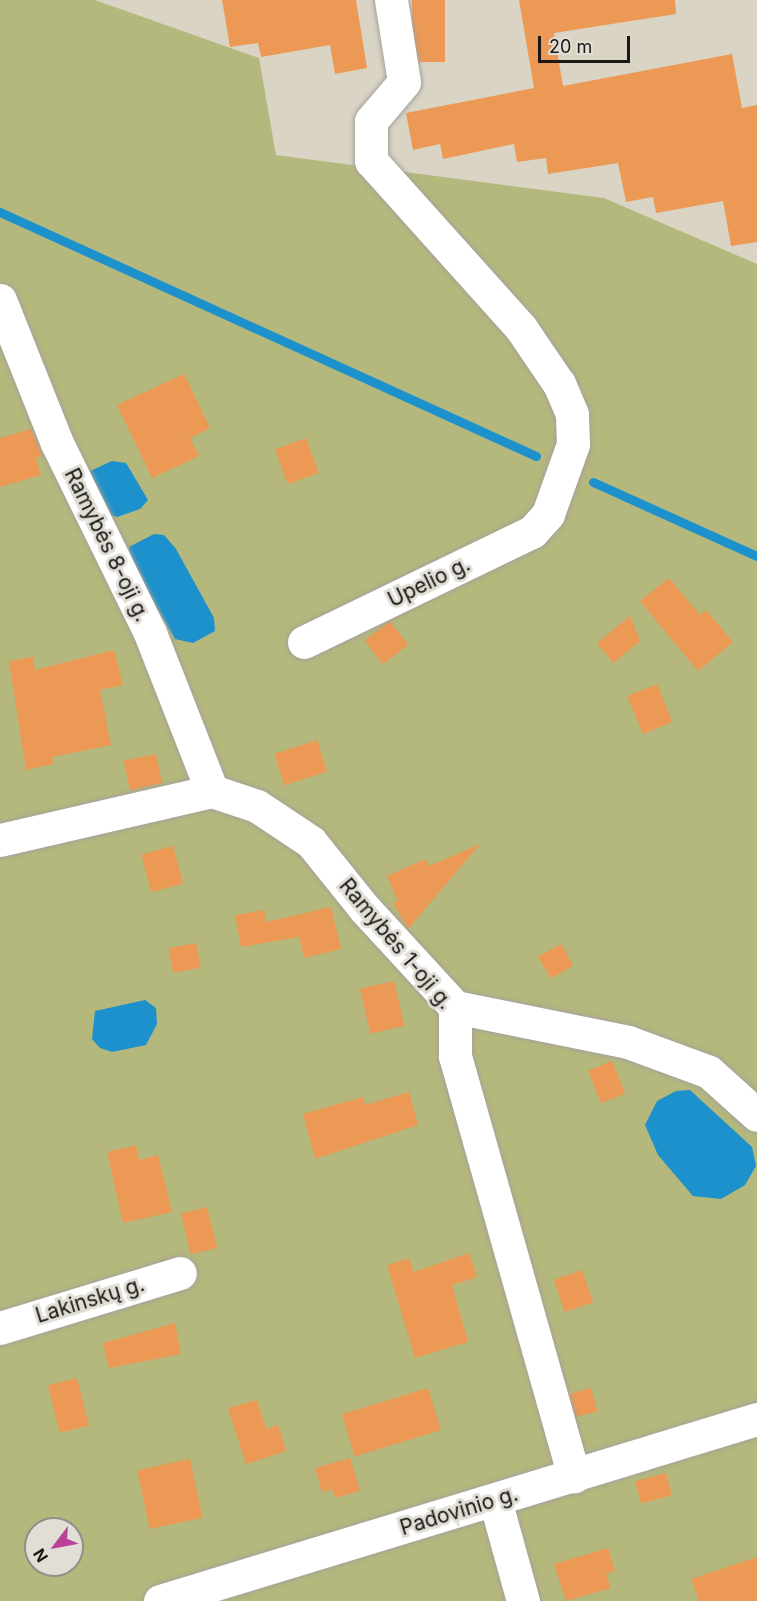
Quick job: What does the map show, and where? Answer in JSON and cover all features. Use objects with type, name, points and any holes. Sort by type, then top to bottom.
[{"type":"street","name":"Upelio g.","points":[[304,642],[532,532],[548,514],[573,444],[572,414],[560,384],[521,328],[432,224],[371,161],[371,121],[404,82],[391,0]]},
{"type":"street","name":"Ramybės 8-oji g.","points":[[0,300],[57,443],[150,633],[212,791]]},
{"type":"street","points":[[0,840],[212,791]]},
{"type":"street","name":"Ramybės 1-oji g.","points":[[212,791],[257,806],[311,842],[364,908],[455,1007],[455,1056],[574,1477]]},
{"type":"street","points":[[455,1007],[628,1042],[709,1072],[757,1114]]},
{"type":"street","name":"Lakinskų g.","points":[[0,1328],[180,1273]]},
{"type":"street","name":"Padovinio g.","points":[[176,1599],[757,1419]]},
{"type":"street","points":[[495,1500],[523,1601]]},
{"type":"shaded area","points":[[95,0],[757,0],[757,264],[604,198],[276,155],[258,58]]},
{"type":"green space","points":[[0,0],[95,0],[259,58],[276,155],[604,198],[757,264],[757,1601],[0,1601]]},
{"type":"water","points":[[112,461],[126,463],[148,500],[140,509],[117,517],[105,514],[86,473]]},
{"type":"water","points":[[154,534],[164,535],[176,549],[214,618],[215,631],[193,643],[175,639],[132,565],[129,547]]},
{"type":"water","points":[[145,1000],[156,1008],[157,1024],[146,1045],[112,1052],[100,1048],[92,1039],[95,1011]]},
{"type":"water","points":[[690,1090],[752,1147],[756,1166],[745,1185],[721,1199],[693,1196],[658,1155],[645,1125],[657,1101],[676,1091]]},
{"type":"building","points":[[222,0],[356,0],[367,68],[335,74],[330,45],[261,57],[258,43],[230,47]]},
{"type":"building","points":[[412,0],[445,0],[445,62],[412,62]]},
{"type":"building","points":[[519,0],[675,0],[676,14],[554,33],[563,86],[732,54],[742,108],[757,105],[757,242],[731,246],[723,201],[656,213],[653,197],[626,202],[618,163],[548,174],[546,158],[517,162],[514,144],[443,159],[440,144],[413,150],[406,113],[534,88]]},
{"type":"building","points":[[184,374],[210,428],[190,438],[199,456],[152,478],[117,405]]},
{"type":"building","points":[[31,429],[43,456],[36,458],[41,475],[0,487],[0,438]]},
{"type":"building","points":[[306,438],[319,473],[288,484],[275,449]]},
{"type":"building","points":[[669,578],[700,615],[706,610],[733,642],[698,671],[640,601]]},
{"type":"building","points":[[630,616],[640,641],[613,663],[597,643]]},
{"type":"building","points":[[390,621],[408,645],[382,664],[364,640]]},
{"type":"building","points":[[114,650],[123,685],[100,690],[111,745],[52,757],[53,764],[26,770],[9,661],[33,657],[35,670]]},
{"type":"building","points":[[657,684],[672,722],[643,734],[627,696]]},
{"type":"building","points":[[317,740],[327,771],[284,785],[274,754]]},
{"type":"building","points":[[156,754],[162,783],[130,790],[124,761]]},
{"type":"building","points":[[480,844],[408,929],[393,903],[398,901],[387,876],[426,859],[429,866]]},
{"type":"building","points":[[173,846],[183,884],[151,892],[141,855]]},
{"type":"building","points":[[331,907],[341,949],[304,958],[299,937],[241,947],[235,915],[264,910],[266,922]]},
{"type":"building","points":[[196,943],[201,968],[173,973],[169,948]]},
{"type":"building","points":[[561,944],[573,966],[550,978],[538,957]]},
{"type":"building","points":[[394,981],[404,1026],[370,1034],[360,989]]},
{"type":"building","points":[[612,1061],[625,1093],[601,1103],[588,1071]]},
{"type":"building","points":[[409,1092],[418,1125],[315,1159],[303,1114],[363,1097],[365,1105]]},
{"type":"building","points":[[136,1145],[139,1160],[158,1155],[172,1212],[123,1223],[107,1152]]},
{"type":"building","points":[[207,1207],[217,1248],[191,1254],[181,1214]]},
{"type":"building","points":[[469,1253],[477,1277],[452,1285],[468,1342],[415,1358],[387,1265],[409,1258],[414,1272]]},
{"type":"building","points":[[582,1270],[593,1302],[565,1312],[554,1280]]},
{"type":"building","points":[[175,1323],[181,1354],[109,1368],[103,1343]]},
{"type":"building","points":[[77,1378],[89,1426],[60,1433],[48,1385]]},
{"type":"building","points":[[428,1388],[441,1430],[355,1456],[342,1414]]},
{"type":"building","points":[[591,1388],[597,1411],[576,1417],[570,1394]]},
{"type":"building","points":[[257,1400],[266,1429],[278,1425],[286,1451],[246,1464],[228,1408]]},
{"type":"building","points":[[350,1458],[360,1491],[335,1498],[332,1489],[322,1492],[315,1468]]},
{"type":"building","points":[[190,1459],[202,1518],[150,1529],[137,1470]]},
{"type":"building","points":[[666,1473],[672,1495],[641,1503],[635,1481]]},
{"type":"building","points":[[608,1548],[615,1571],[606,1574],[611,1588],[566,1601],[554,1564]]},
{"type":"building","points":[[757,1557],[757,1601],[699,1601],[691,1579]]},
{"type":"waterway","points":[[0,212],[536,456]]},
{"type":"waterway","points":[[593,482],[757,556]]}]
